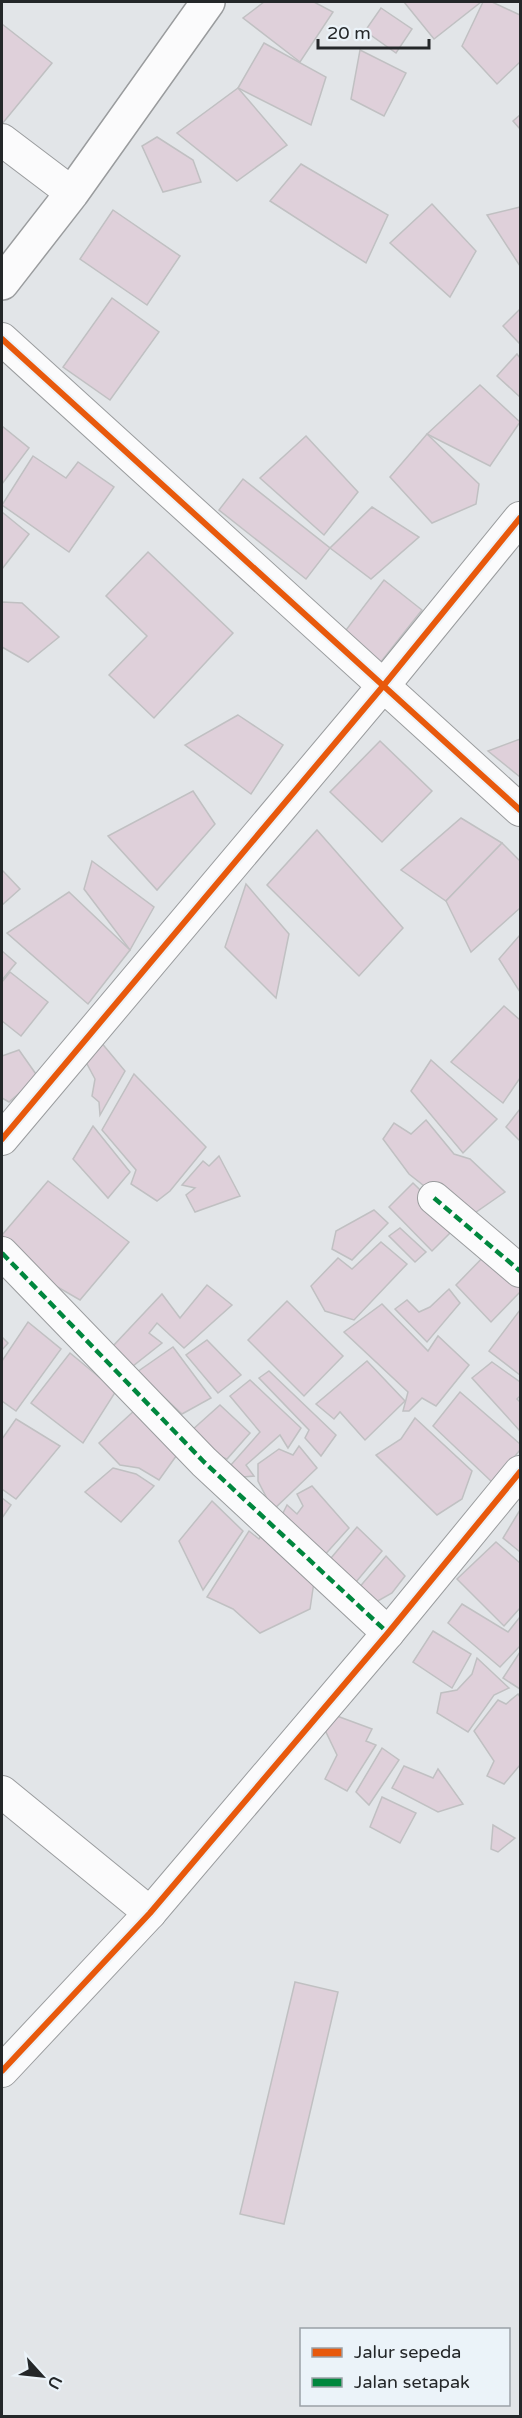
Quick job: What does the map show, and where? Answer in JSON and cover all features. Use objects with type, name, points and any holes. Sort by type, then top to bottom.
[{"type":"main road","points":[[2,283],[72,193],[208,2]]},
{"type":"street","points":[[2,140],[72,193]]},
{"type":"street","points":[[2,339],[520,810]]},
{"type":"street","points":[[2,1139],[384,685],[520,518]]},
{"type":"street","points":[[434,1198],[520,1271]]},
{"type":"street","points":[[2,1253],[204,1462],[388,1633]]},
{"type":"street","points":[[2,2071],[150,1913],[388,1633],[520,1472]]},
{"type":"street","points":[[2,1792],[150,1913]]},
{"type":"building","points":[[264,2],[314,2],[333,12],[300,62],[243,18]]},
{"type":"building","points":[[404,2],[481,2],[434,39]]},
{"type":"building","points":[[483,2],[492,2],[520,15],[520,62],[497,84],[462,46]]},
{"type":"building","points":[[381,8],[412,29],[396,53],[365,31]]},
{"type":"building","points":[[2,24],[52,63],[2,124]]},
{"type":"building","points":[[264,43],[326,77],[311,125],[238,88]]},
{"type":"building","points":[[360,50],[406,73],[384,116],[351,99]]},
{"type":"building","points":[[238,88],[287,145],[237,181],[177,133]]},
{"type":"building","points":[[520,115],[520,129],[513,121]]},
{"type":"building","points":[[157,137],[193,160],[201,182],[163,192],[142,146]]},
{"type":"building","points":[[301,164],[388,215],[366,263],[270,201]]},
{"type":"building","points":[[432,204],[476,251],[450,297],[390,243]]},
{"type":"building","points":[[520,207],[520,266],[487,215]]},
{"type":"building","points":[[113,210],[180,256],[147,305],[80,259]]},
{"type":"building","points":[[112,298],[159,332],[110,400],[63,367]]},
{"type":"building","points":[[520,309],[520,344],[503,326]]},
{"type":"building","points":[[517,354],[520,358],[520,397],[497,376]]},
{"type":"building","points":[[480,385],[520,422],[490,466],[427,434]]},
{"type":"building","points":[[2,426],[29,448],[2,484]]},
{"type":"building","points":[[427,434],[479,484],[476,504],[432,523],[390,477]]},
{"type":"building","points":[[306,436],[358,492],[324,535],[260,478]]},
{"type":"building","points":[[33,456],[66,478],[78,462],[114,487],[69,552],[2,505]]},
{"type":"building","points":[[243,479],[330,548],[306,579],[219,510]]},
{"type":"building","points":[[372,507],[419,537],[371,579],[330,548]]},
{"type":"building","points":[[2,512],[29,534],[2,569]]},
{"type":"building","points":[[148,552],[233,633],[154,718],[109,675],[147,636],[106,596]]},
{"type":"building","points":[[384,580],[422,610],[380,663],[343,634]]},
{"type":"building","points":[[2,602],[22,603],[59,637],[28,662],[2,647]]},
{"type":"building","points":[[238,715],[283,745],[251,794],[185,745]]},
{"type":"building","points":[[520,739],[520,777],[488,751]]},
{"type":"building","points":[[380,741],[432,791],[382,842],[330,792]]},
{"type":"building","points":[[193,791],[215,824],[157,890],[108,836]]},
{"type":"building","points":[[461,818],[502,843],[446,901],[401,870]]},
{"type":"building","points":[[317,830],[403,928],[359,976],[267,885]]},
{"type":"building","points":[[502,843],[520,861],[520,908],[471,952],[446,901]]},
{"type":"building","points":[[92,861],[154,907],[130,950],[84,889]]},
{"type":"building","points":[[2,870],[20,889],[2,905]]},
{"type":"building","points":[[246,884],[289,934],[276,998],[225,947]]},
{"type":"building","points":[[69,892],[130,950],[88,1004],[7,933]]},
{"type":"building","points":[[520,935],[520,992],[499,959]]},
{"type":"building","points":[[2,951],[16,963],[2,980]]},
{"type":"building","points":[[10,972],[48,1002],[21,1036],[2,1021],[2,982]]},
{"type":"building","points":[[504,1006],[520,1020],[520,1078],[503,1103],[451,1062]]},
{"type":"building","points":[[100,1041],[125,1071],[100,1115],[99,1102],[92,1096],[95,1079],[86,1062]]},
{"type":"building","points":[[19,1050],[38,1077],[9,1102],[2,1098],[2,1056]]},
{"type":"building","points":[[431,1060],[497,1119],[463,1153],[411,1091]]},
{"type":"building","points":[[134,1074],[206,1147],[170,1191],[157,1201],[131,1184],[136,1170],[102,1130]]},
{"type":"building","points":[[520,1109],[520,1141],[506,1127]]},
{"type":"building","points":[[426,1120],[454,1154],[470,1159],[505,1192],[466,1219],[409,1174],[383,1139],[394,1123],[411,1134]]},
{"type":"building","points":[[93,1126],[130,1172],[108,1198],[73,1159]]},
{"type":"building","points":[[219,1156],[240,1196],[195,1212],[186,1195],[195,1188],[182,1185],[203,1161],[209,1166]]},
{"type":"building","points":[[48,1181],[129,1242],[80,1300],[35,1274],[2,1235]]},
{"type":"building","points":[[413,1183],[457,1226],[432,1251],[389,1207]]},
{"type":"building","points":[[374,1210],[388,1223],[352,1260],[332,1249],[336,1231]]},
{"type":"building","points":[[400,1228],[426,1252],[415,1262],[389,1236]]},
{"type":"building","points":[[381,1242],[407,1264],[354,1320],[325,1311],[311,1286],[338,1258],[352,1269]]},
{"type":"building","points":[[491,1249],[520,1275],[520,1292],[491,1322],[456,1285]]},
{"type":"building","points":[[207,1285],[232,1305],[184,1348],[157,1323],[149,1333],[162,1343],[133,1366],[113,1346],[162,1294],[180,1318]]},
{"type":"building","points":[[449,1289],[460,1303],[427,1342],[395,1309],[407,1300],[419,1312],[430,1307]]},
{"type":"building","points":[[287,1301],[343,1356],[304,1396],[248,1340]]},
{"type":"building","points":[[382,1304],[428,1351],[438,1336],[469,1365],[436,1406],[422,1398],[409,1411],[403,1411],[408,1392],[344,1332]]},
{"type":"building","points":[[520,1310],[520,1375],[489,1351]]},
{"type":"building","points":[[28,1322],[61,1349],[16,1411],[2,1401],[2,1361]]},
{"type":"building","points":[[2,1337],[8,1343],[2,1350]]},
{"type":"building","points":[[207,1340],[241,1375],[218,1393],[186,1355]]},
{"type":"building","points":[[173,1347],[211,1398],[182,1414],[137,1372]]},
{"type":"building","points":[[70,1353],[116,1391],[83,1443],[31,1403]]},
{"type":"building","points":[[367,1361],[405,1401],[365,1440],[340,1412],[334,1419],[316,1404]]},
{"type":"building","points":[[492,1362],[520,1382],[520,1396],[517,1399],[520,1402],[520,1431],[472,1378]]},
{"type":"building","points":[[269,1371],[336,1435],[321,1456],[305,1438],[309,1430],[259,1378]]},
{"type":"building","points":[[250,1380],[301,1428],[288,1448],[280,1435],[246,1465],[254,1476],[231,1478],[230,1466],[260,1432],[230,1396]]},
{"type":"building","points":[[460,1392],[520,1444],[520,1450],[493,1483],[433,1426]]},
{"type":"building","points":[[220,1405],[250,1433],[227,1459],[194,1447],[191,1431]]},
{"type":"building","points":[[135,1410],[179,1452],[159,1480],[139,1468],[120,1465],[99,1443]]},
{"type":"building","points":[[415,1418],[472,1471],[462,1499],[437,1515],[376,1455],[401,1439]]},
{"type":"building","points":[[16,1419],[60,1446],[16,1499],[2,1489],[2,1439]]},
{"type":"building","points":[[299,1446],[317,1468],[273,1510],[258,1481],[258,1464],[279,1449],[293,1455]]},
{"type":"building","points":[[113,1468],[136,1474],[154,1486],[121,1522],[85,1492]]},
{"type":"building","points":[[312,1486],[349,1528],[322,1558],[281,1517],[287,1505],[297,1514],[303,1506],[297,1494]]},
{"type":"building","points":[[2,1498],[11,1505],[2,1518]]},
{"type":"building","points":[[212,1501],[243,1531],[203,1590],[179,1541]]},
{"type":"building","points":[[520,1510],[520,1552],[503,1538]]},
{"type":"building","points":[[357,1527],[382,1551],[351,1588],[326,1564]]},
{"type":"building","points":[[265,1529],[315,1575],[310,1609],[260,1633],[233,1609],[207,1597],[249,1531],[259,1539]]},
{"type":"building","points":[[496,1542],[520,1563],[520,1608],[504,1626],[457,1579]]},
{"type":"building","points":[[386,1556],[405,1576],[392,1593],[369,1606],[357,1590]]},
{"type":"building","points":[[462,1604],[508,1632],[520,1617],[520,1646],[500,1667],[448,1623]]},
{"type":"building","points":[[433,1631],[471,1654],[452,1688],[413,1662]]},
{"type":"building","points":[[520,1652],[520,1689],[503,1678]]},
{"type":"building","points":[[477,1658],[509,1688],[494,1695],[468,1732],[437,1713],[441,1693],[457,1690],[472,1674]]},
{"type":"building","points":[[518,1694],[520,1697],[520,1765],[504,1784],[487,1776],[494,1761],[474,1731],[498,1700],[506,1704]]},
{"type":"building","points":[[337,1716],[372,1729],[366,1741],[376,1745],[347,1791],[325,1779],[337,1755],[325,1730]]},
{"type":"building","points":[[382,1748],[399,1760],[369,1805],[356,1792]]},
{"type":"building","points":[[404,1766],[433,1778],[438,1769],[463,1804],[438,1812],[392,1788]]},
{"type":"building","points":[[382,1797],[416,1813],[400,1843],[370,1827]]},
{"type":"building","points":[[493,1825],[515,1838],[498,1852],[491,1849]]},
{"type":"building","points":[[295,1982],[338,1992],[284,2224],[240,2214]]},
{"type":"marked path","points":[[434,1198],[520,1271]]},
{"type":"marked path","points":[[2,1253],[204,1462],[388,1633]]},
{"type":"cycle path","points":[[2,339],[520,810]]},
{"type":"cycle path","points":[[2,1139],[384,685],[520,518]]},
{"type":"cycle path","points":[[2,2071],[150,1913],[388,1633],[520,1472]]}]
